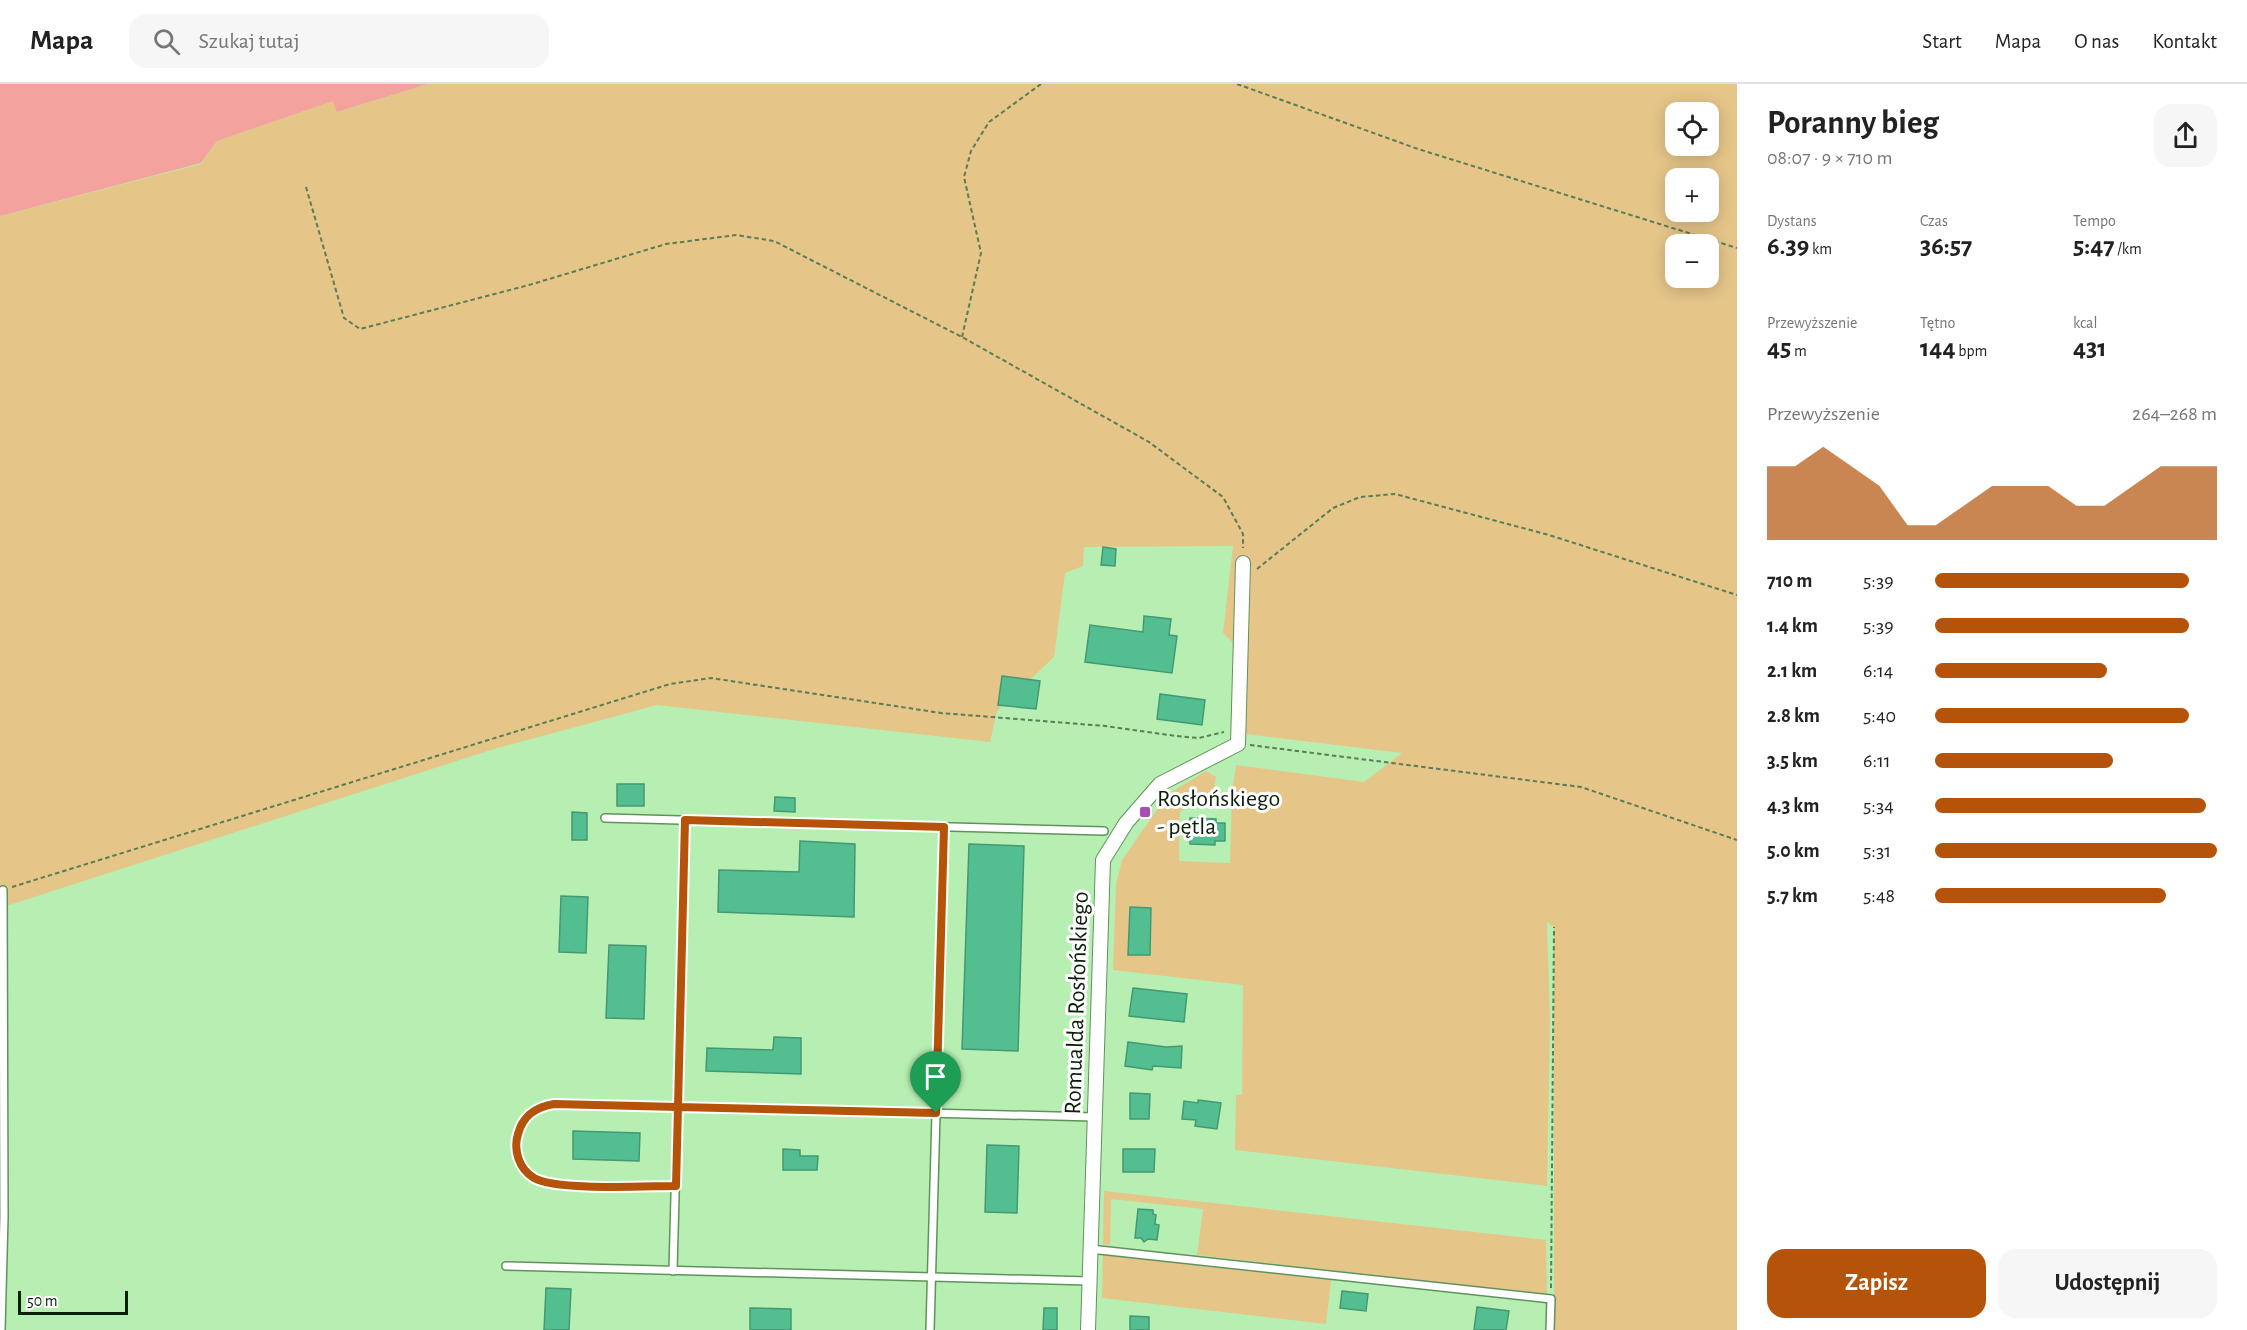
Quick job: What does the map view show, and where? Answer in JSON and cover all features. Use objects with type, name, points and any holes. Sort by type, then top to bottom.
[{"type":"street","points":[[1238,738],[1247,569]]},
{"type":"street","name":"Romualda Rosłońskiego","points":[[1088,1330],[1103,860],[1126,823],[1160,784],[1238,738]]},
{"type":"lane","points":[[605,818],[1104,831]]},
{"type":"lane","points":[[672,1271],[685,820]]},
{"type":"lane","points":[[930,1330],[944,827]]},
{"type":"lane","points":[[1,1330],[4,1217],[3,890]]},
{"type":"lane","points":[[676,1186],[546,1182],[526,1171],[516,1149],[519,1127],[525,1118],[541,1107],[554,1104],[1095,1117]]},
{"type":"lane","points":[[1090,1249],[1551,1299],[1550,1330]]},
{"type":"lane","points":[[506,1266],[1089,1281]]},
{"type":"path","points":[[962,337],[981,252],[964,177],[970,151],[989,123],[1041,84]]},
{"type":"path","points":[[1237,84],[1418,149],[1737,248]]},
{"type":"path","points":[[306,187],[345,318],[360,329],[529,285],[666,244],[736,235],[774,241],[962,337],[1149,442],[1223,497],[1244,534],[1247,569],[1279,549],[1333,507],[1360,497],[1395,494],[1549,535],[1737,596]]},
{"type":"path","points":[[3,890],[670,684],[696,678],[767,685],[941,713],[1106,726],[1199,738],[1216,732],[1238,738],[1536,779],[1581,787],[1737,840]]},
{"type":"path","points":[[1551,1299],[1554,927]]},
{"type":"shaded area","points":[[0,84],[428,84],[337,112],[333,101],[217,141],[201,163],[0,216]]},
{"type":"shaded area","points":[[428,84],[1737,84],[1737,1330],[1554,1330],[1554,928],[1547,921],[1550,1020],[1547,1186],[1235,1150],[1236,1095],[1242,1095],[1243,985],[1113,970],[1116,885],[1122,860],[1159,807],[1158,800],[1206,771],[1216,777],[1213,797],[1196,801],[1180,812],[1179,861],[1230,863],[1232,792],[1236,765],[1364,782],[1402,753],[1238,733],[1233,643],[1223,633],[1233,546],[1084,547],[1083,566],[1065,573],[1054,657],[997,711],[990,742],[657,705],[494,749],[0,908],[0,216],[201,164],[217,141],[333,101],[338,112]]},
{"type":"shaded area","points":[[1104,1191],[1546,1240],[1547,1295],[1197,1255],[1203,1209],[1111,1199],[1110,1245],[1103,1244]]},
{"type":"shaded area","points":[[1103,1255],[1331,1280],[1326,1324],[1102,1298]]},
{"type":"building","points":[[1103,547],[1116,549],[1115,566],[1101,565]]},
{"type":"building","points":[[1144,616],[1171,619],[1169,635],[1177,636],[1172,673],[1085,662],[1090,625],[1143,632]]},
{"type":"building","points":[[1002,676],[1040,681],[1036,709],[998,705]]},
{"type":"building","points":[[1160,694],[1205,700],[1202,725],[1157,719]]},
{"type":"building","points":[[617,784],[644,784],[644,806],[617,806]]},
{"type":"building","points":[[775,797],[795,798],[795,812],[774,811]]},
{"type":"building","points":[[572,812],[587,813],[587,840],[572,840]]},
{"type":"building","points":[[1190,818],[1216,819],[1216,823],[1225,823],[1225,841],[1215,841],[1215,845],[1190,844]]},
{"type":"building","points":[[800,841],[855,844],[854,917],[718,912],[719,870],[799,872]]},
{"type":"building","points":[[969,844],[1024,846],[1018,1051],[962,1049]]},
{"type":"building","points":[[561,896],[588,897],[586,953],[559,952]]},
{"type":"building","points":[[1130,907],[1151,908],[1150,955],[1128,955]]},
{"type":"building","points":[[609,945],[646,946],[644,1019],[606,1018]]},
{"type":"building","points":[[1133,988],[1187,994],[1184,1022],[1129,1016]]},
{"type":"building","points":[[774,1037],[801,1038],[801,1074],[706,1071],[707,1048],[773,1050]]},
{"type":"building","points":[[1128,1042],[1166,1047],[1182,1046],[1181,1068],[1153,1066],[1152,1070],[1125,1066]]},
{"type":"building","points":[[1130,1093],[1150,1094],[1149,1119],[1130,1119]]},
{"type":"building","points":[[1198,1100],[1221,1103],[1217,1129],[1195,1126],[1196,1120],[1182,1119],[1184,1101],[1198,1103]]},
{"type":"building","points":[[573,1131],[640,1133],[639,1161],[573,1159]]},
{"type":"building","points":[[987,1145],[1019,1146],[1017,1213],[985,1212]]},
{"type":"building","points":[[783,1149],[800,1150],[800,1156],[818,1156],[817,1170],[783,1170]]},
{"type":"building","points":[[1123,1149],[1155,1149],[1154,1172],[1123,1172]]},
{"type":"building","points":[[1138,1209],[1153,1210],[1153,1214],[1156,1215],[1155,1224],[1159,1225],[1157,1240],[1148,1239],[1144,1242],[1141,1238],[1135,1238]]},
{"type":"building","points":[[546,1288],[571,1289],[569,1330],[544,1330]]},
{"type":"building","points":[[1342,1291],[1368,1294],[1366,1311],[1340,1308]]},
{"type":"building","points":[[1477,1307],[1509,1311],[1506,1330],[1474,1330]]},
{"type":"building","points":[[750,1308],[791,1309],[791,1330],[750,1330]]},
{"type":"building","points":[[1044,1308],[1057,1308],[1057,1330],[1043,1330]]},
{"type":"building","points":[[1130,1316],[1149,1317],[1149,1330],[1130,1330]]},
{"type":"place","name":"Rosłońskiego - pętla","points":[[1145,812]]},
{"type":"route","points":[[936,1113],[678,1107],[676,1186],[546,1182],[526,1171],[519,1160],[516,1149],[519,1127],[525,1118],[541,1107],[554,1104],[678,1107],[685,820],[944,827],[936,1113]]}]
